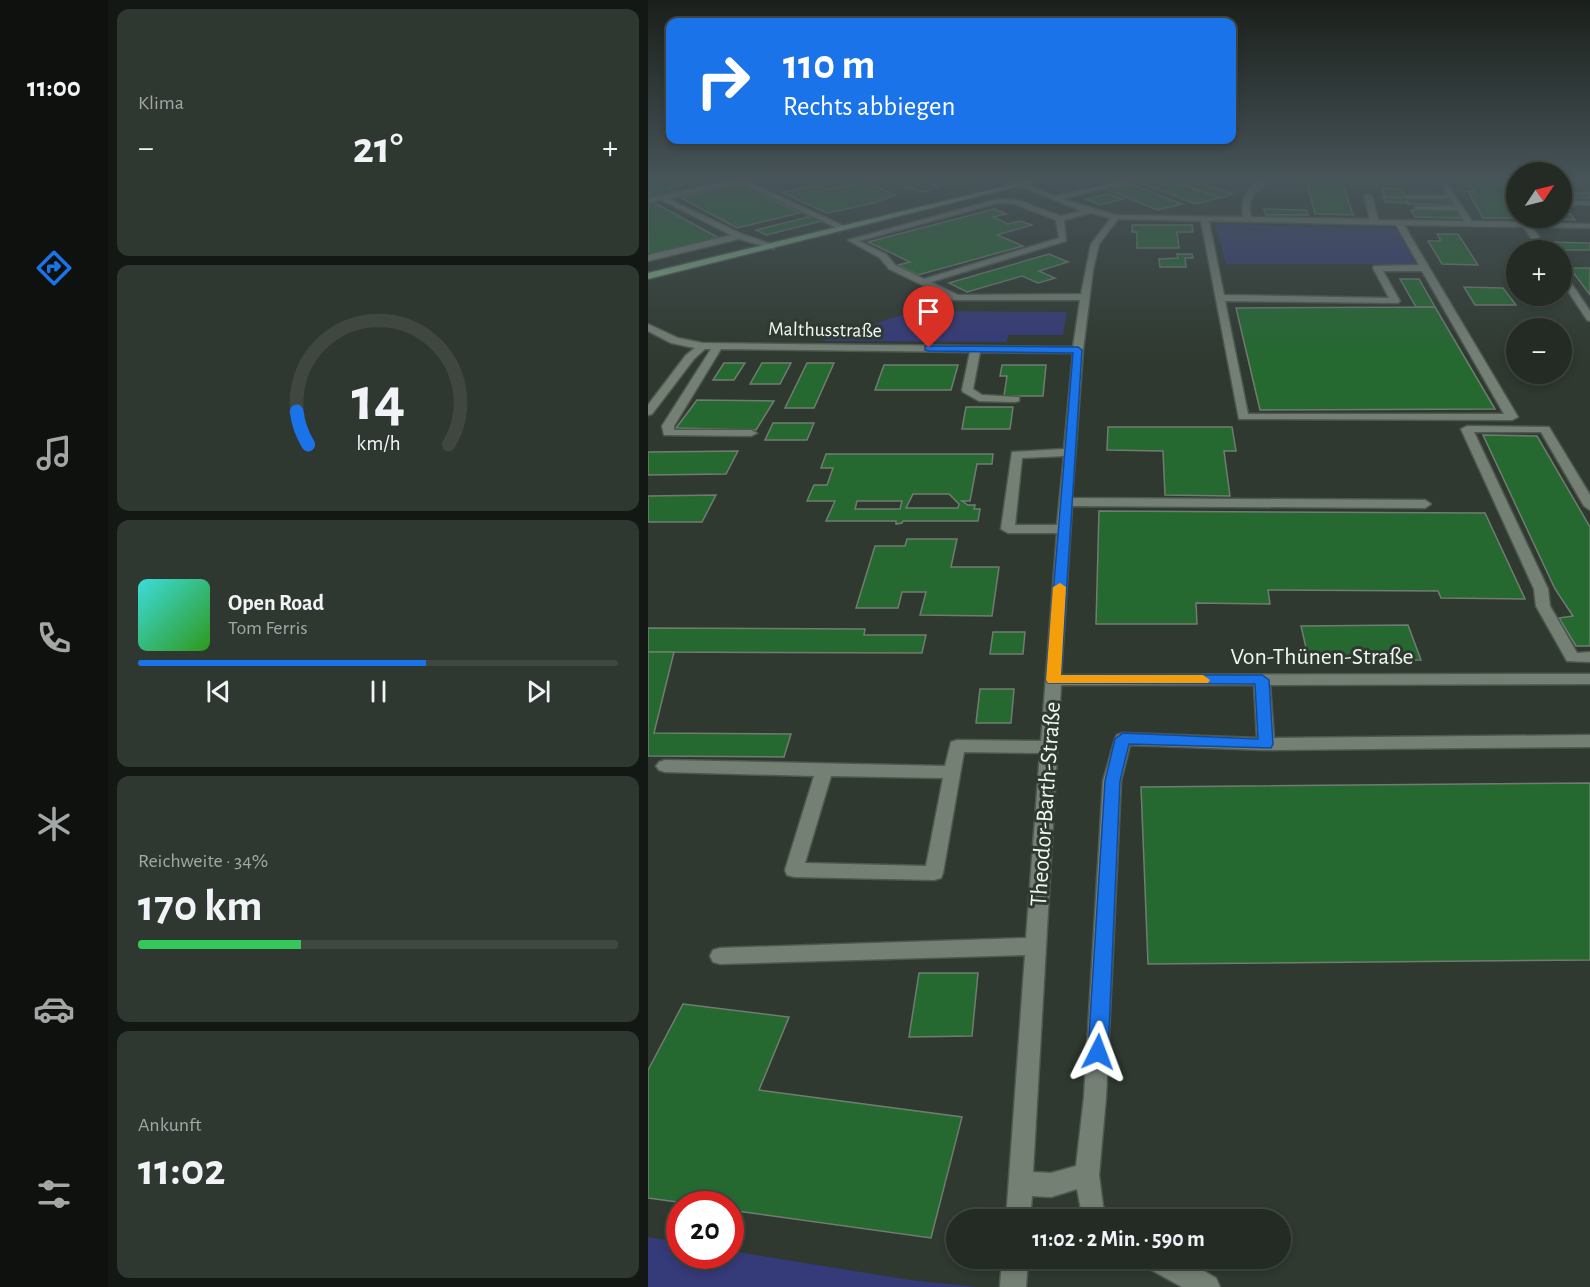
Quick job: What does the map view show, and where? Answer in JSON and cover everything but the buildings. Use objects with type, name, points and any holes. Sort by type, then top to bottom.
[{"type":"main road","points":[[648,276],[805,238]]},
{"type":"street","points":[[648,258],[730,238]]},
{"type":"street","points":[[745,238],[771,247]]},
{"type":"street","points":[[859,238],[852,240],[883,256],[892,267],[956,298],[1085,297]]},
{"type":"street","points":[[923,282],[1063,240],[1063,238]]},
{"type":"street","name":"Theodor-Barth-Straße","points":[[1018,1209],[1069,452],[1085,297],[1095,244],[1100,238]]},
{"type":"street","points":[[1209,238],[1243,417],[1512,417],[1408,238]]},
{"type":"street","points":[[1095,244],[1108,244]]},
{"type":"street","points":[[1220,298],[1395,301],[1377,268],[1425,268]]},
{"type":"street","points":[[1572,291],[1590,318]]},
{"type":"street","name":"Malthusstraße","points":[[651,331],[675,341],[703,346],[1078,350]]},
{"type":"street","points":[[648,412],[690,357],[703,346]]},
{"type":"street","points":[[718,346],[668,426],[668,433],[751,433]]},
{"type":"street","points":[[976,349],[967,390],[979,398],[1015,399]]},
{"type":"street","points":[[1590,506],[1545,429],[1467,429],[1541,590],[1543,606],[1572,658],[1590,657]]},
{"type":"street","points":[[1064,529],[1008,530],[1016,454],[1069,452]]},
{"type":"street","points":[[1066,502],[1425,504]]},
{"type":"street","name":"Von-Thünen-Straße","points":[[1053,680],[1590,679]]},
{"type":"street","points":[[1262,680],[1266,744]]},
{"type":"street","points":[[1092,1209],[1087,1175],[1095,1097],[1112,781],[1123,739],[1266,744],[1590,741]]},
{"type":"street","points":[[824,770],[794,870],[934,873],[957,746],[1049,747]]},
{"type":"street","points":[[665,766],[952,772]]},
{"type":"street","points":[[720,956],[1036,946]]},
{"type":"street","points":[[1020,1183],[1051,1185],[1087,1175]]},
{"type":"street","points":[[1013,1287],[1014,1269]]},
{"type":"street","points":[[1175,1269],[1207,1287]]},
{"type":"shaded area","points":[[1219,238],[1402,238],[1416,264],[1226,264]]},
{"type":"shaded area","points":[[914,311],[1067,312],[1063,335],[1008,335],[1007,342],[822,341]]},
{"type":"shaded area","points":[[648,1237],[666,1240],[666,1269],[744,1269],[744,1253],[910,1280],[977,1287],[648,1287]]},
{"type":"slow traffic","points":[[1060,587],[1053,680],[1203,680]]},
{"type":"route","points":[[929,348],[1078,350],[1053,680],[1262,680],[1266,744],[1123,739],[1112,781],[1098,1052]]}]
